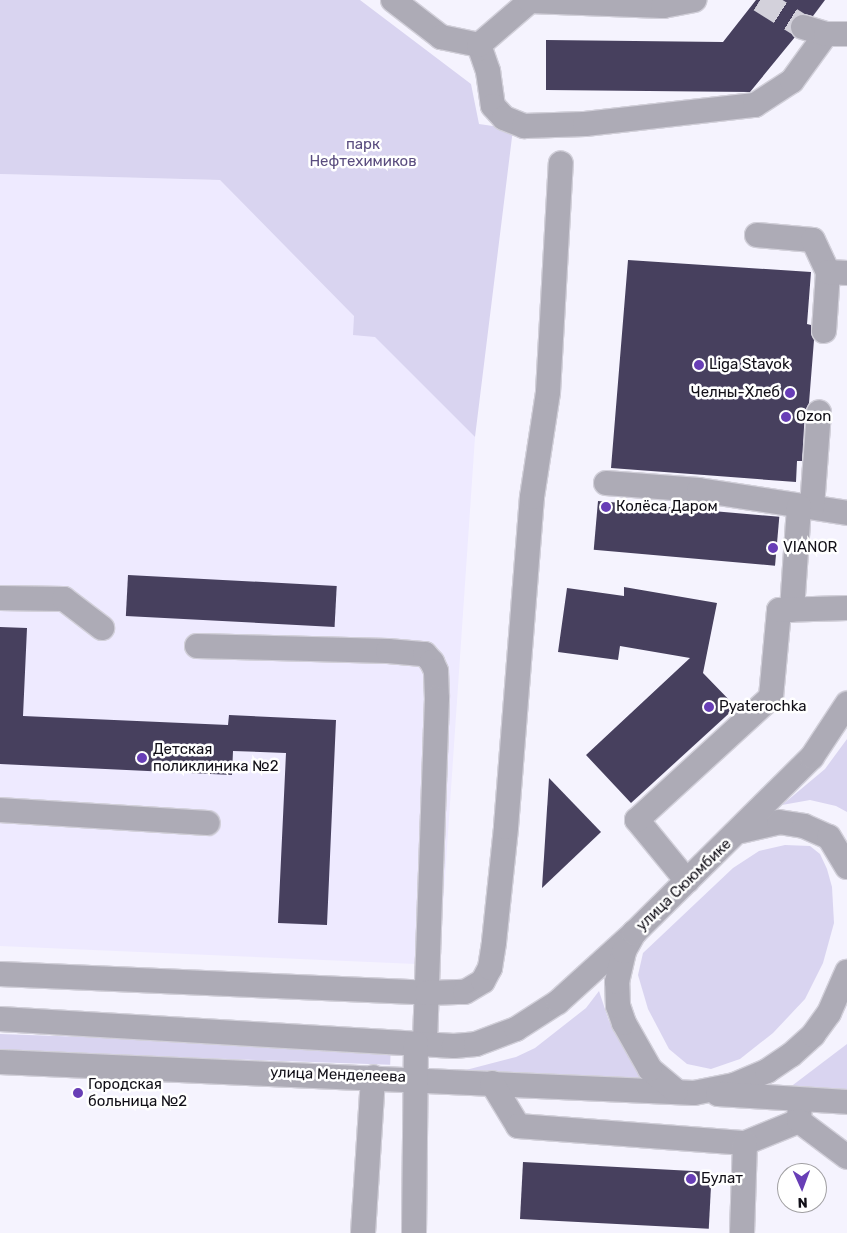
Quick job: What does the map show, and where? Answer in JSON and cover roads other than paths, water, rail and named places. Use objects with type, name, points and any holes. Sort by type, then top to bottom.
[{"type":"street","points":[[393,0],[441,37],[479,45]]},
{"type":"street","points":[[479,45],[530,0],[663,6],[694,0]]},
{"type":"street","points":[[803,27],[836,34]]},
{"type":"street","points":[[479,45],[488,71],[493,106],[504,118],[524,126],[585,124],[755,105],[792,81],[836,34]]},
{"type":"street","points":[[0,974],[427,993],[465,992],[483,981],[490,968],[494,942],[532,498],[548,392],[561,163]]},
{"type":"street","points":[[757,235],[813,240],[838,273],[824,331]]},
{"type":"street","points":[[792,610],[819,412]]},
{"type":"street","points":[[606,483],[706,483],[805,506],[847,513]]},
{"type":"street","points":[[0,598],[64,600],[102,628]]},
{"type":"street","points":[[687,881],[637,820],[771,697],[779,610],[847,608]]},
{"type":"street","points":[[197,646],[388,651],[424,654],[432,662],[436,671],[437,698],[427,993],[416,1078],[414,1233]]},
{"type":"street","points":[[741,831],[812,757],[847,704]]},
{"type":"street","points":[[0,810],[208,823]]},
{"type":"street","name":"улица Сююмбике","points":[[685,1092],[650,1068],[630,1038],[618,1006],[617,982],[624,951],[634,933],[741,831],[778,822],[804,826],[829,837],[847,867]]},
{"type":"street","points":[[0,1020],[420,1044],[476,1044],[516,1029],[558,1002],[634,933]]},
{"type":"street","points":[[685,1092],[734,1085],[767,1071],[791,1055],[813,1034],[829,1013],[847,972]]},
{"type":"street","name":"улица Менделеева","points":[[0,1062],[416,1078],[685,1092]]},
{"type":"street","points":[[363,1233],[373,1077]]},
{"type":"street","points":[[492,1083],[518,1126],[745,1143],[799,1110]]},
{"type":"street","points":[[685,1092],[799,1110],[847,1102]]},
{"type":"street","points":[[799,1110],[847,1157]]},
{"type":"street","points":[[742,1233],[745,1143]]},
{"type":"tunnel","points":[[760,0],[803,27]]},
{"type":"place","name":"Liga Stavok","points":[[699,365]]},
{"type":"place","name":"Челны-Хлеб","points":[[790,393]]},
{"type":"place","name":"Ozon","points":[[786,417]]},
{"type":"place","name":"Колёса Даром","points":[[606,507]]},
{"type":"place","name":"VIANOR","points":[[773,548]]},
{"type":"place","name":"Pyaterochka","points":[[709,707]]},
{"type":"place","name":"Детская поликлиника №2","points":[[142,758]]},
{"type":"place","name":"Городская больница №2","points":[[78,1093]]},
{"type":"place","name":"Булат","points":[[691,1179]]},
{"type":"park label","name":"парк Нефтехимиков","points":[[363,152]]}]
